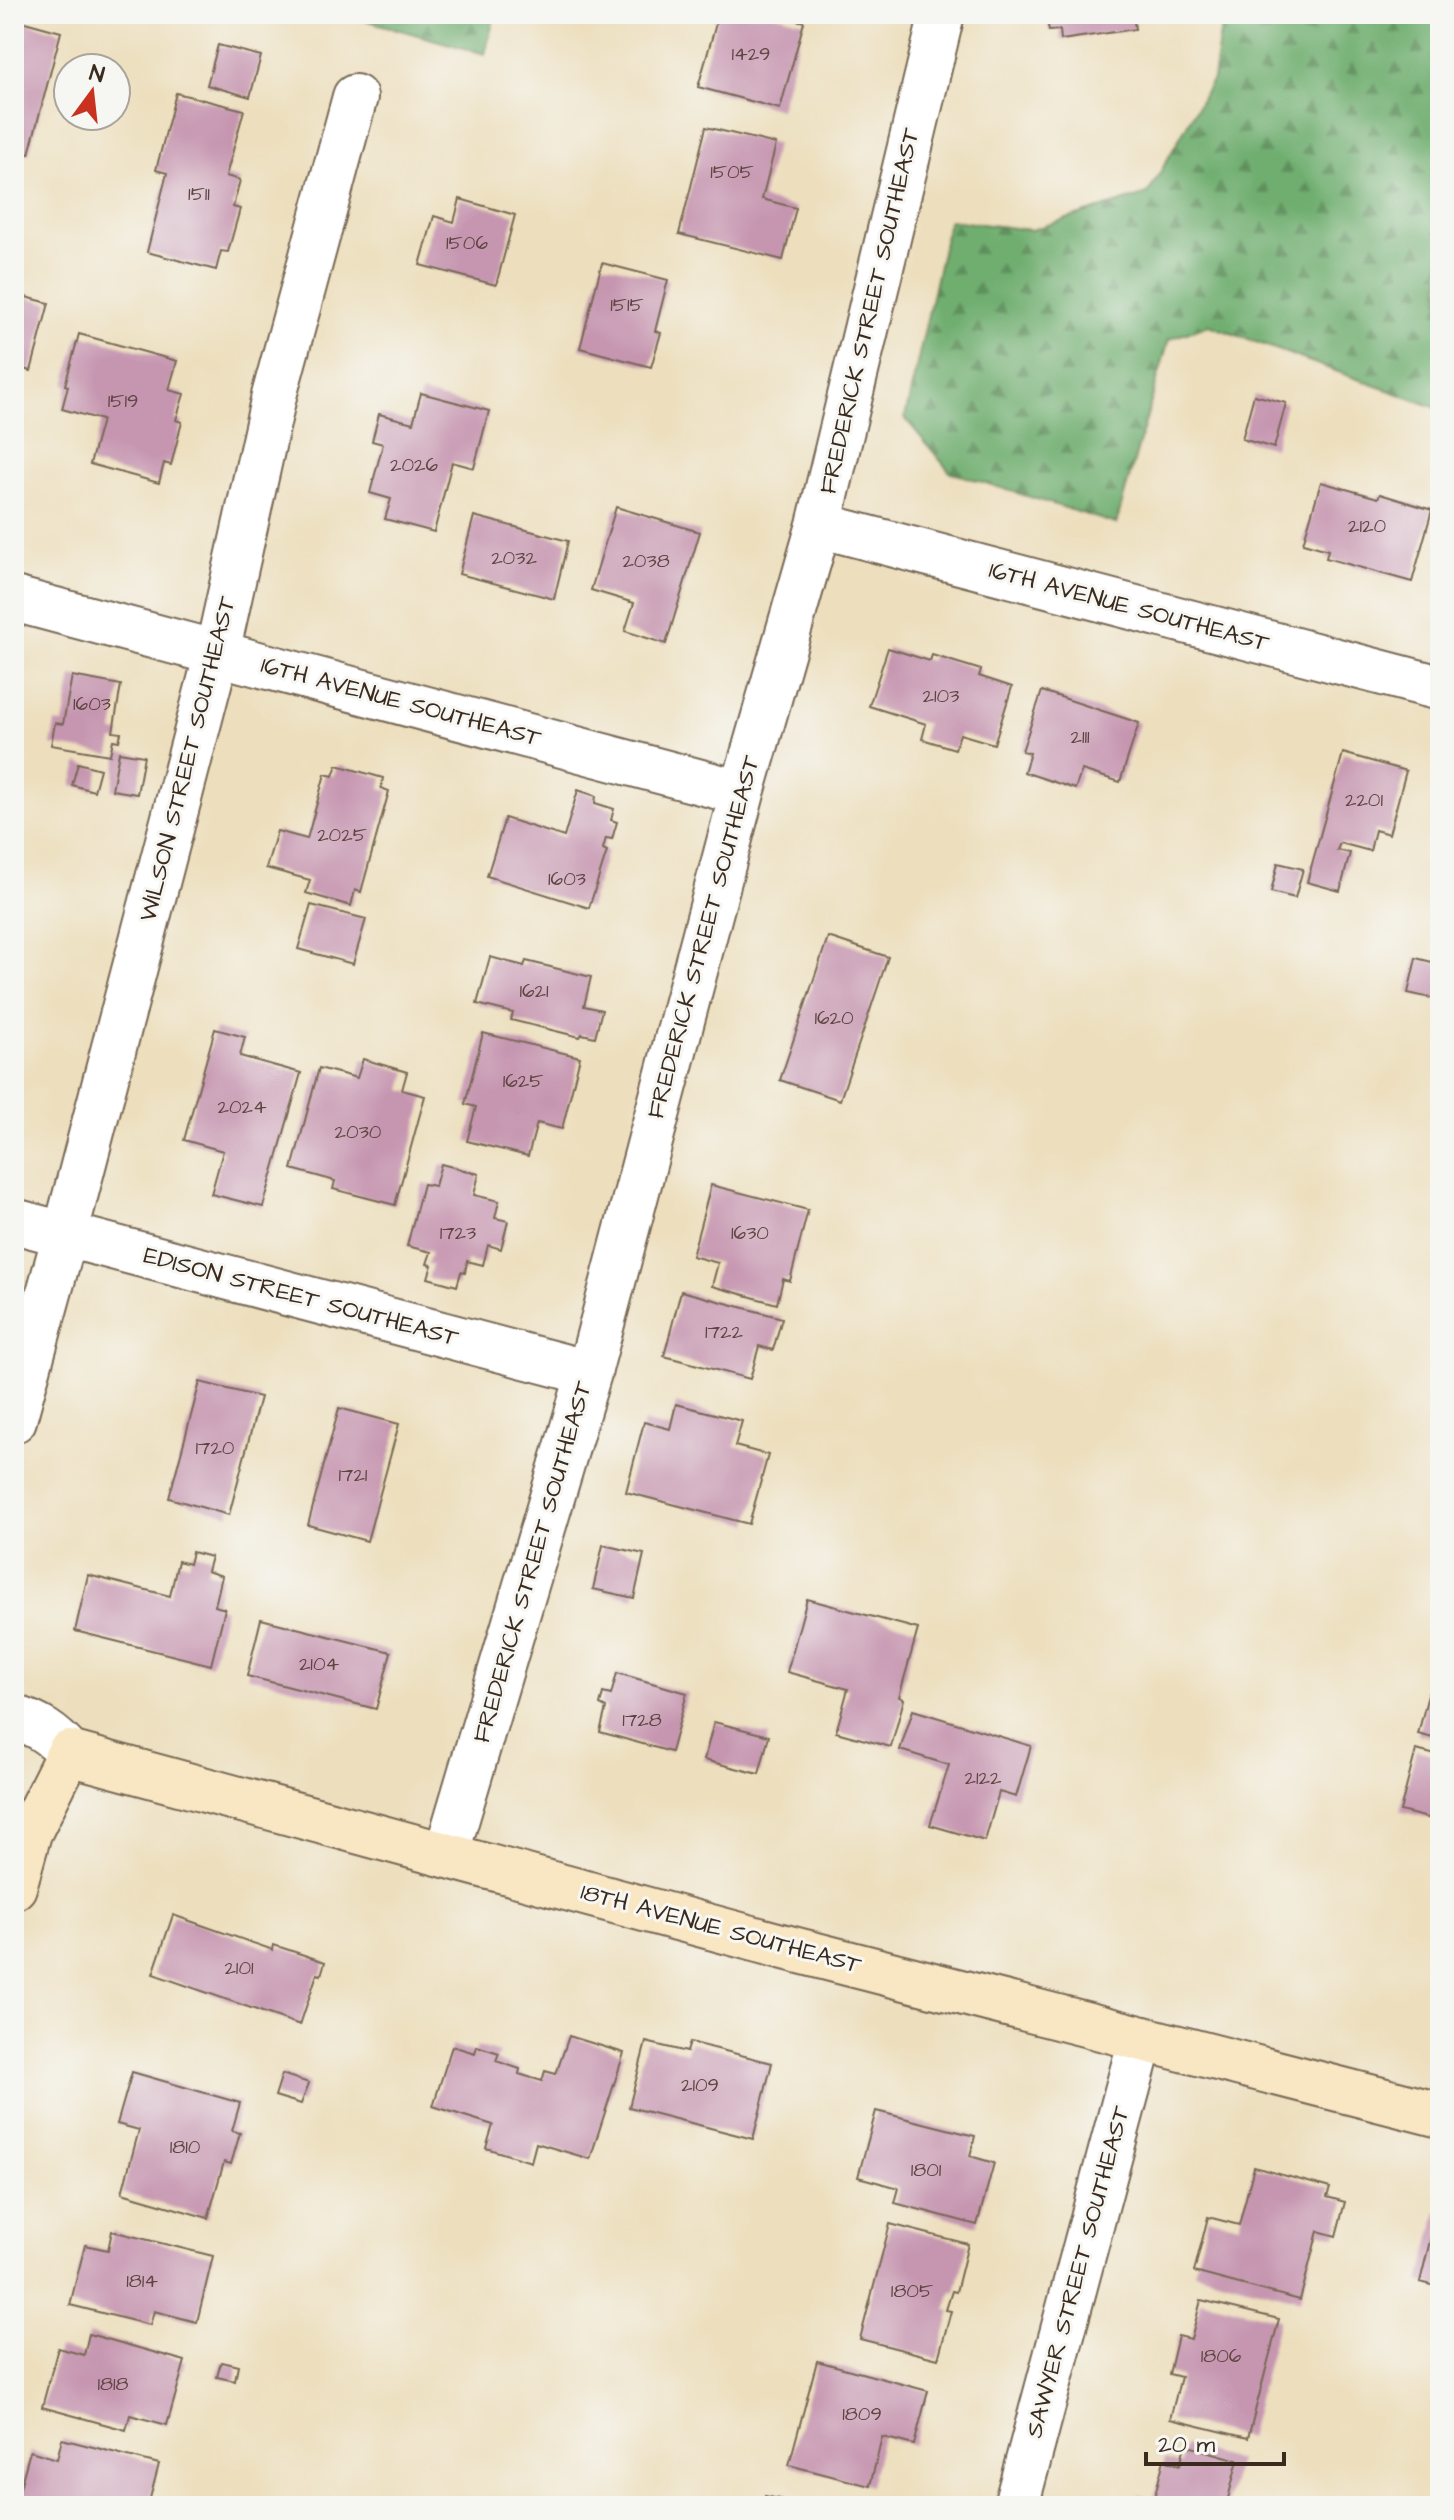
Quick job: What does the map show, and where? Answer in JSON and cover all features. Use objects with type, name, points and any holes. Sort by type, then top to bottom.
[{"type":"street","name":"FREDERICK STREET SOUTHEAST","points":[[446,1855],[589,1373],[742,793],[819,525],[942,14]]},
{"type":"street","name":"WILSON STREET SOUTHEAST","points":[[14,1420],[217,653],[274,396],[355,97]]},
{"type":"street","name":"16TH AVENUE SOUTHEAST","points":[[819,525],[1440,688]]},
{"type":"street","name":"16TH AVENUE SOUTHEAST","points":[[14,599],[742,793]]},
{"type":"street","name":"EDISON STREET SOUTHEAST","points":[[14,1221],[589,1373]]},
{"type":"street","name":"18TH AVENUE SOUTHEAST","points":[[14,1717],[36,1724],[55,1736],[69,1753],[792,1949],[1440,2115]]},
{"type":"street","points":[[14,1887],[29,1833],[69,1753]]},
{"type":"street","name":"SAWYER STREET SOUTHEAST","points":[[1016,2506],[1141,2039]]},
{"type":"green space","points":[[344,14],[495,14],[485,54]]},
{"type":"green space","points":[[1223,14],[1440,14],[1440,409],[1209,325],[1169,339],[1116,524],[950,472],[905,418],[949,220],[1031,230],[1148,194],[1213,79]]},
{"type":"building","points":[[699,14],[774,14],[804,22],[780,109],[698,87],[717,20]]},
{"type":"building","points":[[1046,14],[1133,14],[1135,29],[1061,40],[1060,30],[1049,31]]},
{"type":"building","points":[[14,19],[61,32],[56,52],[52,52],[52,66],[29,154],[14,150]]},
{"type":"building","points":[[218,45],[261,56],[250,97],[207,85]]},
{"type":"building","points":[[176,93],[244,110],[226,176],[240,180],[233,207],[240,209],[228,252],[221,251],[216,270],[147,252],[167,173],[156,170]]},
{"type":"building","points":[[706,127],[776,144],[762,199],[796,208],[783,260],[679,234]]},
{"type":"building","points":[[460,199],[515,215],[496,285],[420,265],[434,216],[454,222]]},
{"type":"building","points":[[602,263],[668,280],[655,331],[661,333],[651,367],[580,348]]},
{"type":"building","points":[[14,294],[49,303],[31,371],[14,367]]},
{"type":"building","points":[[79,334],[177,361],[169,390],[184,394],[176,420],[182,422],[171,465],[164,463],[159,483],[90,464],[102,420],[62,409]]},
{"type":"building","points":[[421,393],[489,411],[474,468],[452,462],[434,532],[385,519],[391,499],[370,493],[383,444],[372,441],[379,414],[413,423]]},
{"type":"building","points":[[1254,395],[1286,403],[1274,448],[1242,439]]},
{"type":"building","points":[[1321,482],[1378,498],[1380,494],[1432,510],[1412,582],[1326,558],[1328,550],[1303,543]]},
{"type":"building","points":[[616,507],[700,532],[666,644],[625,631],[634,603],[591,590]]},
{"type":"building","points":[[474,516],[568,541],[554,599],[459,574]]},
{"type":"building","points":[[888,648],[930,661],[932,655],[981,670],[979,676],[1012,687],[994,744],[960,734],[955,749],[922,739],[926,724],[869,706]]},
{"type":"building","points":[[72,676],[121,685],[113,732],[121,733],[119,741],[113,740],[110,755],[51,745],[55,723],[63,724]]},
{"type":"building","points":[[1042,691],[1139,723],[1120,782],[1082,770],[1075,789],[1024,772],[1030,753],[1022,751]]},
{"type":"building","points":[[119,752],[144,756],[137,794],[112,790]]},
{"type":"building","points":[[1343,753],[1406,771],[1389,834],[1375,830],[1370,851],[1340,843],[1337,850],[1350,853],[1340,891],[1307,882]]},
{"type":"building","points":[[78,763],[100,769],[94,791],[72,785]]},
{"type":"building","points":[[337,765],[383,778],[381,788],[389,791],[361,892],[355,890],[351,906],[306,893],[310,880],[266,868],[277,831],[307,839],[325,774],[333,776]]},
{"type":"building","points":[[578,790],[596,796],[595,803],[614,809],[611,820],[617,822],[612,839],[606,838],[603,849],[607,851],[589,908],[487,876],[505,818],[564,837]]},
{"type":"building","points":[[1278,863],[1303,869],[1295,898],[1271,892]]},
{"type":"building","points":[[311,905],[366,919],[353,964],[298,949]]},
{"type":"building","points":[[828,937],[888,957],[840,1100],[780,1080]]},
{"type":"building","points":[[490,957],[524,966],[526,961],[591,977],[584,1006],[602,1010],[595,1037],[582,1034],[580,1037],[511,1020],[513,1013],[477,1004]]},
{"type":"building","points":[[1416,958],[1440,964],[1440,1000],[1408,993]]},
{"type":"building","points":[[215,1029],[245,1037],[240,1056],[301,1073],[263,1207],[211,1194],[223,1151],[184,1140]]},
{"type":"building","points":[[483,1033],[580,1057],[562,1129],[537,1123],[528,1156],[467,1141],[476,1107],[465,1104]]},
{"type":"building","points":[[363,1059],[407,1072],[402,1090],[425,1096],[395,1205],[333,1189],[335,1181],[292,1169],[319,1068],[357,1078]]},
{"type":"building","points":[[441,1164],[479,1174],[474,1195],[499,1201],[495,1218],[508,1221],[501,1249],[488,1245],[483,1265],[467,1261],[465,1273],[461,1272],[457,1286],[428,1278],[432,1265],[427,1264],[431,1252],[407,1246],[423,1184],[435,1186]]},
{"type":"building","points":[[711,1185],[808,1210],[790,1281],[783,1279],[777,1304],[712,1286],[718,1263],[692,1256]]},
{"type":"building","points":[[681,1291],[782,1318],[773,1350],[759,1346],[750,1379],[664,1356]]},
{"type":"building","points":[[200,1382],[260,1397],[229,1515],[169,1498]]},
{"type":"building","points":[[676,1404],[742,1421],[735,1446],[768,1455],[749,1524],[626,1492],[644,1422],[670,1429]]},
{"type":"building","points":[[339,1408],[399,1424],[367,1541],[308,1525]]},
{"type":"building","points":[[603,1545],[644,1554],[634,1598],[593,1589]]},
{"type":"building","points":[[192,1552],[211,1557],[207,1571],[222,1576],[215,1606],[225,1609],[211,1665],[75,1631],[88,1575],[170,1596],[178,1561],[189,1564]]},
{"type":"building","points":[[807,1599],[918,1629],[899,1697],[904,1699],[891,1747],[836,1732],[848,1689],[787,1672]]},
{"type":"building","points":[[261,1619],[391,1652],[376,1709],[247,1676]]},
{"type":"building","points":[[617,1673],[687,1693],[671,1752],[600,1732],[606,1708],[600,1705],[603,1693],[611,1695]]},
{"type":"building","points":[[1433,1675],[1440,1677],[1440,1740],[1418,1734]]},
{"type":"building","points":[[913,1710],[1031,1746],[1016,1797],[999,1792],[985,1841],[930,1825],[949,1765],[900,1750]]},
{"type":"building","points":[[714,1722],[769,1736],[759,1774],[704,1760]]},
{"type":"building","points":[[1416,1750],[1440,1756],[1440,1821],[1400,1811]]},
{"type":"building","points":[[173,1915],[273,1950],[274,1945],[325,1962],[321,1975],[317,1974],[300,2025],[153,1974]]},
{"type":"building","points":[[569,2036],[624,2053],[590,2159],[536,2143],[531,2162],[486,2148],[493,2125],[433,2106],[452,2046],[475,2053],[477,2046],[499,2053],[496,2061],[520,2069],[519,2074],[542,2081],[545,2071],[556,2074]]},
{"type":"building","points":[[646,2042],[687,2052],[690,2042],[772,2063],[753,2139],[629,2107]]},
{"type":"building","points":[[132,2072],[240,2103],[232,2131],[240,2133],[231,2164],[224,2162],[208,2218],[122,2193],[139,2130],[117,2124]]},
{"type":"building","points":[[282,2074],[309,2083],[301,2104],[275,2096]]},
{"type":"building","points":[[876,2111],[975,2136],[970,2156],[994,2163],[977,2225],[895,2203],[899,2188],[858,2177]]},
{"type":"building","points":[[1254,2167],[1330,2188],[1327,2197],[1345,2202],[1336,2236],[1318,2231],[1300,2300],[1194,2272],[1208,2217],[1239,2225]]},
{"type":"building","points":[[1437,2212],[1440,2212],[1440,2287],[1420,2282]]},
{"type":"building","points":[[890,2224],[968,2244],[956,2292],[952,2291],[946,2310],[951,2311],[938,2359],[860,2339]]},
{"type":"building","points":[[112,2231],[213,2256],[197,2322],[154,2311],[150,2325],[70,2305],[85,2245],[108,2250]]},
{"type":"building","points":[[1201,2300],[1279,2319],[1248,2438],[1170,2419],[1181,2377],[1169,2374],[1178,2336],[1191,2339]]},
{"type":"building","points":[[89,2334],[185,2361],[167,2425],[130,2415],[126,2430],[42,2407],[58,2348],[84,2355]]},
{"type":"building","points":[[817,2361],[928,2391],[914,2445],[882,2437],[870,2486],[789,2465]]},
{"type":"building","points":[[221,2362],[238,2366],[235,2381],[217,2377]]},
{"type":"building","points":[[62,2439],[159,2464],[148,2506],[15,2506],[30,2451],[57,2459]]},
{"type":"building","points":[[1185,2445],[1238,2460],[1226,2506],[1135,2506],[1138,2494],[1154,2498],[1164,2460],[1180,2465]]},
{"type":"building","points":[[765,2496],[806,2505],[806,2506],[762,2506]]}]
